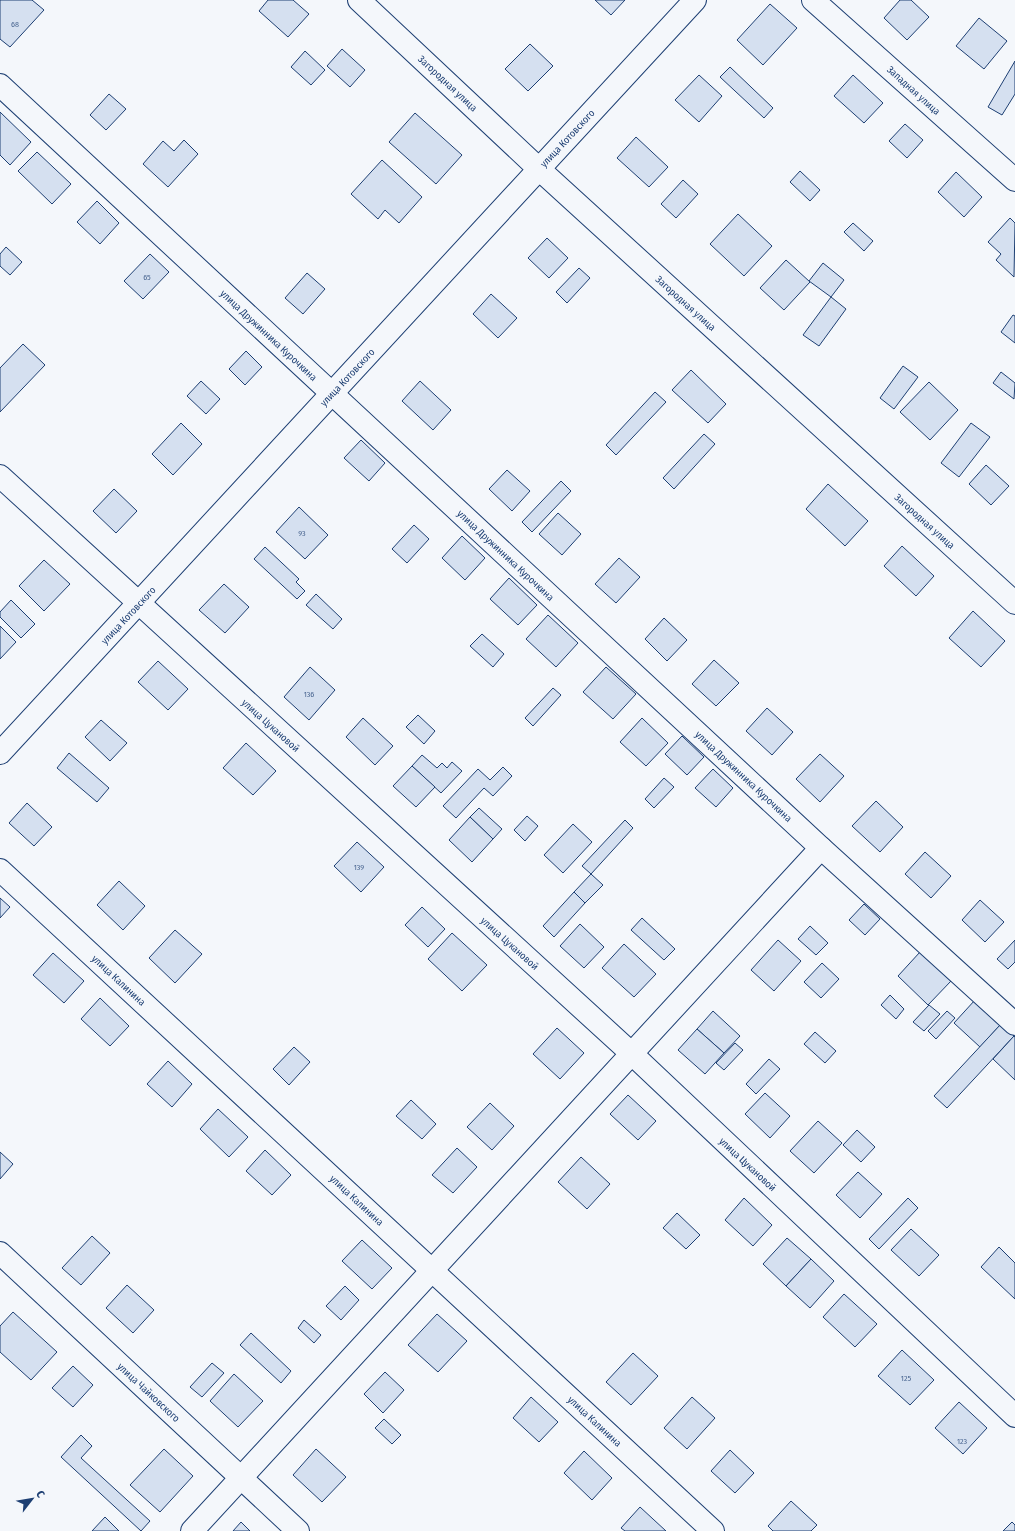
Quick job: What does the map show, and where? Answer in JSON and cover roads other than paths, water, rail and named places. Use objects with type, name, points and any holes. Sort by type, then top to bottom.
[{"type":"street","name":"Загородная улица","points":[[359,0],[539,169],[1015,603]]},
{"type":"street","name":"улица Котовского","points":[[0,753],[695,0]]},
{"type":"street","name":"Западная улица","points":[[813,0],[1015,180]]},
{"type":"street","name":"улица Дружинника Курочкина","points":[[0,85],[821,848],[1015,1024]]},
{"type":"street","name":"улица Цукановой","points":[[0,476],[631,1054],[1015,1416]]},
{"type":"street","points":[[192,1531],[821,848]]},
{"type":"street","name":"улица Калинина","points":[[0,870],[714,1531]]},
{"type":"street","name":"улица Чайковского","points":[[0,1253],[298,1531]]}]
